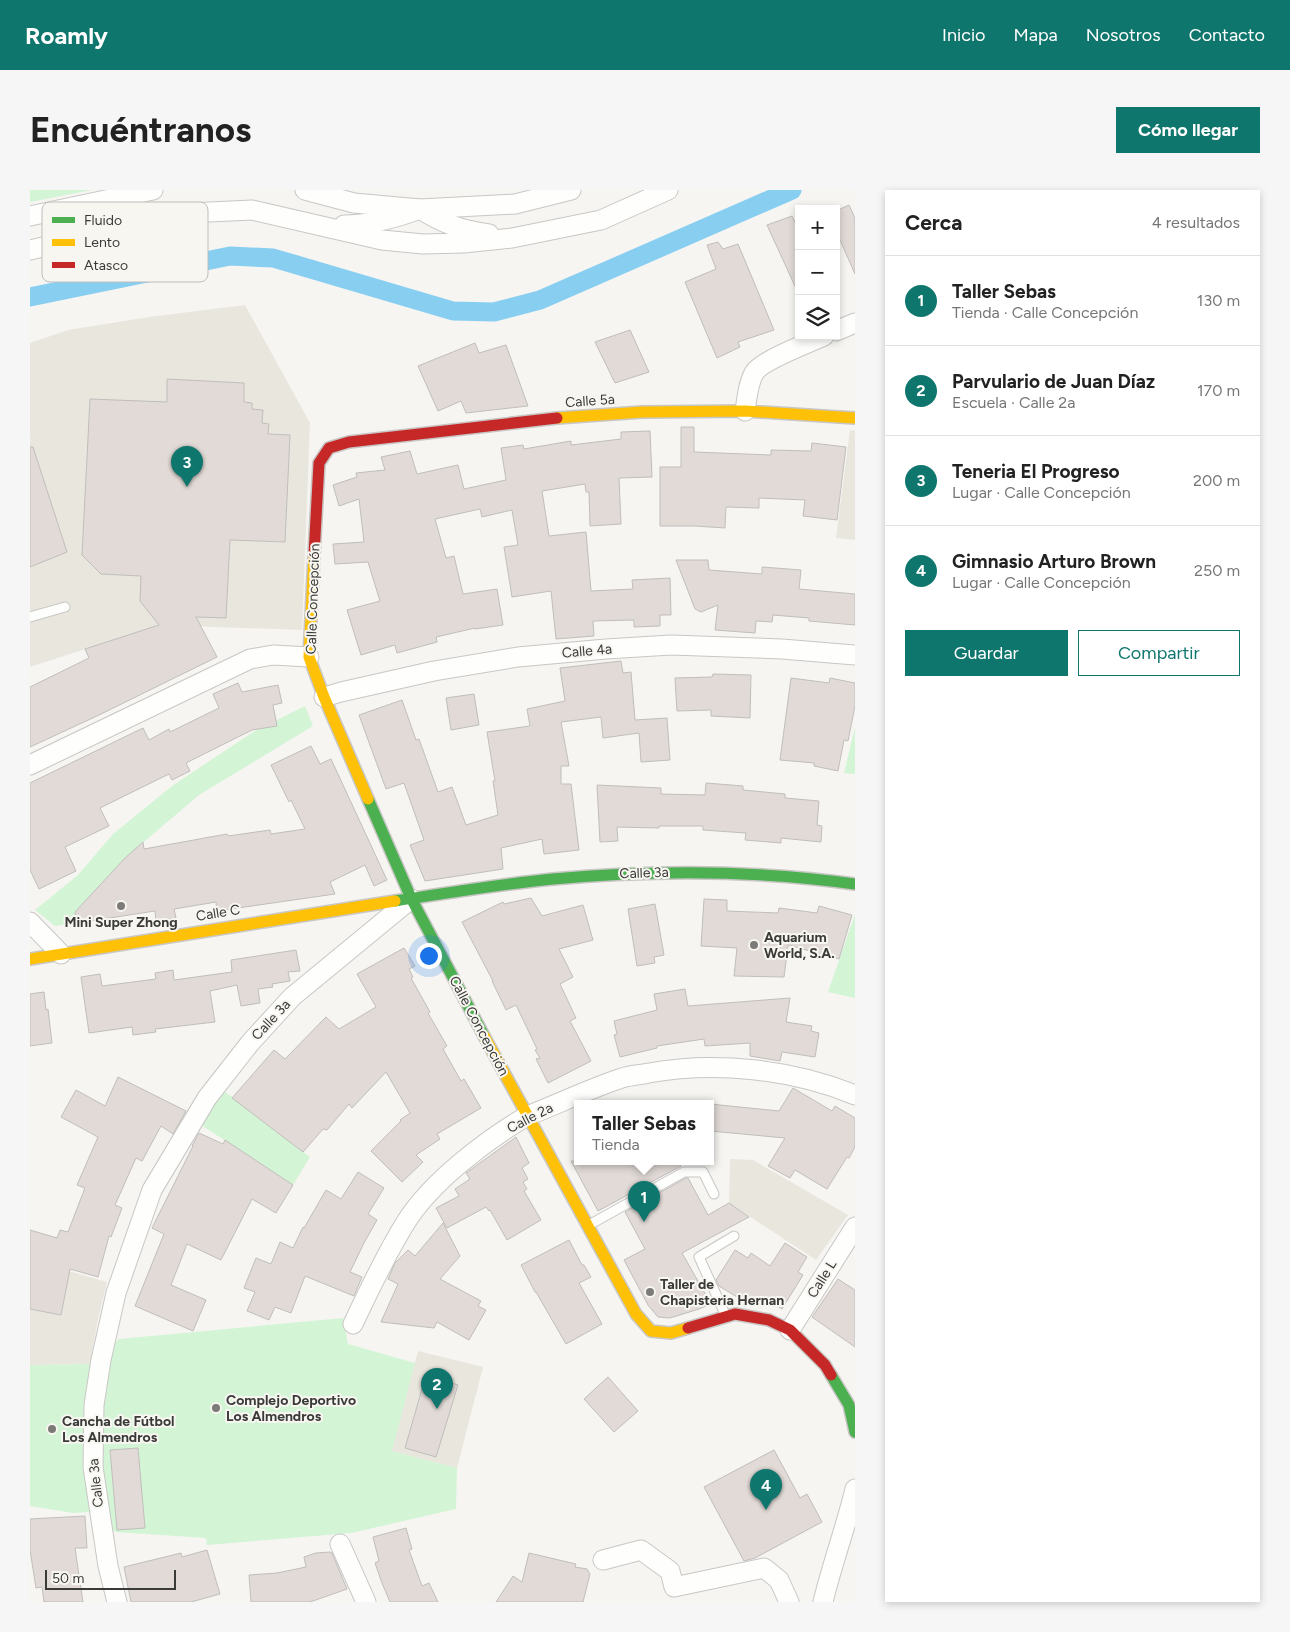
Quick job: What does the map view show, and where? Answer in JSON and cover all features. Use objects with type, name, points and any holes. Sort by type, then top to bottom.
[{"type":"street","points":[[96,202],[153,190]]},
{"type":"street","points":[[305,190],[354,203],[420,209],[515,204],[571,190]]},
{"type":"street","points":[[208,212],[252,210],[382,240],[423,244],[464,243],[512,238],[601,220],[668,190]]},
{"type":"street","points":[[316,225],[370,223],[396,218],[420,209]]},
{"type":"street","points":[[420,209],[436,220],[455,227],[512,238]]},
{"type":"street","points":[[840,329],[855,323]]},
{"type":"street","points":[[744,411],[750,382],[756,370],[771,360],[815,340]]},
{"type":"street","name":"Calle 5a","points":[[329,448],[349,442],[574,416],[642,412],[744,411],[855,418]]},
{"type":"street","name":"Calle Concepción","points":[[329,448],[319,463],[309,657],[324,697],[411,898],[527,1116],[636,1314],[651,1331],[671,1333],[735,1314],[769,1320],[790,1330],[825,1365],[848,1405],[855,1432]]},
{"type":"street","name":"Calle 4a","points":[[324,697],[453,668],[518,657],[606,649],[671,645],[782,649],[855,655]]},
{"type":"street","points":[[30,765],[250,659],[273,655],[309,657]]},
{"type":"street","name":"Calle 3a","points":[[117,1602],[104,1543],[93,1467],[94,1405],[101,1360],[116,1293],[152,1190],[207,1098],[250,1043],[292,997],[411,898],[565,878],[637,873],[740,873],[810,877],[855,884]]},
{"type":"street","name":"Calle C","points":[[30,959],[411,898]]},
{"type":"street","points":[[30,922],[61,954]]},
{"type":"street","name":"Calle 2a","points":[[353,1324],[402,1230],[420,1204],[470,1155],[527,1116],[623,1078],[685,1068],[746,1070],[786,1074],[830,1085],[855,1095]]},
{"type":"street","name":"Calle L","points":[[790,1330],[855,1227]]},
{"type":"street","points":[[823,1602],[832,1565],[849,1517],[855,1489]]},
{"type":"street","points":[[340,1544],[366,1602]]},
{"type":"street","points":[[603,1560],[641,1550],[670,1571],[674,1587],[764,1568],[779,1580],[789,1602]]},
{"type":"lane","points":[[30,618],[65,607]]},
{"type":"lane","points":[[587,1226],[684,1172],[703,1172],[714,1194]]},
{"type":"lane","points":[[726,1316],[698,1257],[734,1236]]},
{"type":"shaded area","points":[[245,305],[310,423],[302,630],[159,625],[30,667],[30,343],[68,330],[149,317]]},
{"type":"shaded area","points":[[850,430],[855,431],[855,540],[836,538]]},
{"type":"shaded area","points":[[730,1159],[753,1160],[848,1215],[816,1260],[729,1203]]},
{"type":"shaded area","points":[[30,1260],[107,1282],[90,1364],[30,1365]]},
{"type":"shaded area","points":[[418,1351],[483,1367],[457,1468],[391,1451]]},
{"type":"green space","points":[[30,190],[92,190],[30,202]]},
{"type":"green space","points":[[305,706],[313,726],[199,795],[125,858],[75,912],[77,923],[55,926],[35,910],[78,875],[113,834],[172,786],[253,732]]},
{"type":"green space","points":[[855,727],[855,774],[844,773]]},
{"type":"green space","points":[[855,914],[855,998],[828,992]]},
{"type":"green space","points":[[224,1091],[310,1157],[293,1185],[201,1125]]},
{"type":"green space","name":"Complejo Deportivo Los Almendros","points":[[343,1318],[348,1344],[415,1363],[392,1451],[457,1468],[456,1509],[351,1533],[207,1545],[206,1538],[115,1532],[90,1512],[73,1513],[30,1506],[30,1365],[90,1364],[119,1339]]},
{"type":"building","points":[[849,205],[855,218],[855,274],[840,240],[840,209]]},
{"type":"building","points":[[792,216],[795,222],[795,286],[767,225]]},
{"type":"building","points":[[718,242],[723,249],[738,244],[774,330],[738,342],[740,347],[717,358],[685,282],[716,269],[707,245]]},
{"type":"building","points":[[630,330],[649,372],[615,383],[595,342]]},
{"type":"building","points":[[475,343],[479,353],[506,345],[528,406],[466,413],[461,401],[438,411],[418,366]]},
{"type":"building","points":[[167,379],[244,383],[244,402],[252,403],[252,409],[263,410],[262,423],[269,424],[268,434],[290,435],[285,542],[230,540],[226,618],[196,617],[217,657],[30,747],[30,687],[89,658],[85,649],[159,625],[140,601],[141,576],[101,574],[82,555],[90,399],[167,402]]},
{"type":"building","points":[[681,427],[694,427],[694,452],[771,455],[771,450],[811,451],[812,443],[846,447],[837,520],[803,516],[805,500],[759,498],[759,508],[726,507],[725,528],[660,526],[660,467],[681,467]]},
{"type":"building","points":[[650,431],[652,477],[619,478],[621,524],[590,526],[589,492],[586,492],[585,484],[542,491],[549,536],[586,532],[591,591],[633,589],[632,580],[670,578],[671,615],[660,615],[660,626],[634,627],[634,620],[593,621],[594,636],[556,639],[551,591],[512,597],[504,547],[518,545],[512,510],[482,517],[480,509],[435,519],[446,558],[454,556],[463,594],[497,589],[503,625],[475,628],[436,637],[437,642],[397,653],[395,645],[361,655],[347,610],[380,601],[368,562],[335,564],[333,544],[364,542],[359,499],[339,506],[333,485],[357,477],[356,473],[385,470],[381,457],[410,451],[417,474],[458,465],[464,489],[506,480],[501,448],[523,445],[524,449],[571,441],[571,445],[621,439],[621,432]]},
{"type":"building","points":[[30,447],[33,447],[67,552],[30,567]]},
{"type":"building","points":[[676,560],[708,560],[709,570],[762,574],[762,567],[801,570],[799,589],[855,594],[855,625],[809,621],[809,618],[773,615],[772,622],[756,621],[755,633],[715,630],[718,605],[701,612],[695,609]]},
{"type":"building","points":[[621,661],[623,673],[631,672],[635,720],[667,718],[670,760],[641,762],[639,733],[603,738],[601,717],[561,722],[569,766],[561,766],[561,784],[571,784],[579,850],[544,854],[542,839],[501,848],[503,869],[425,881],[410,845],[424,840],[404,783],[386,789],[359,715],[402,700],[416,740],[419,739],[438,792],[452,787],[466,825],[498,815],[487,732],[530,726],[527,709],[565,701],[560,668]]},
{"type":"building","points":[[713,674],[751,675],[750,718],[711,716],[711,710],[677,711],[675,678],[712,677]]},
{"type":"building","points":[[791,678],[829,683],[830,678],[855,683],[855,706],[848,741],[844,740],[838,771],[814,766],[814,763],[780,760]]},
{"type":"building","points":[[238,683],[242,692],[278,685],[282,703],[273,705],[277,726],[252,730],[186,763],[190,771],[172,780],[169,774],[100,808],[109,826],[65,847],[76,871],[39,889],[30,870],[30,783],[143,728],[149,740],[169,729],[170,732],[219,708],[213,694]]},
{"type":"building","points":[[474,694],[479,725],[451,730],[446,698]]},
{"type":"building","points":[[311,746],[320,764],[331,759],[387,880],[374,886],[365,865],[330,882],[335,894],[217,911],[216,902],[174,909],[176,918],[156,921],[155,911],[77,923],[75,912],[125,858],[143,842],[144,849],[227,834],[228,836],[270,830],[271,834],[305,829],[271,765]]},
{"type":"building","points":[[706,783],[743,786],[743,790],[785,794],[785,798],[819,801],[817,825],[822,826],[821,842],[781,838],[781,843],[745,840],[746,833],[703,830],[703,826],[659,826],[659,828],[617,827],[618,841],[600,842],[597,785],[661,788],[661,794],[705,795]]},
{"type":"building","points":[[531,898],[542,916],[583,905],[593,940],[559,949],[573,977],[560,984],[576,1018],[570,1021],[591,1061],[548,1083],[536,1059],[540,1058],[535,1050],[537,1049],[516,1005],[506,1010],[462,922],[503,902],[504,904]]},
{"type":"building","points":[[704,899],[727,900],[727,911],[778,913],[779,908],[817,913],[819,906],[852,915],[839,959],[788,945],[784,977],[734,976],[737,948],[701,946]]},
{"type":"building","points":[[655,904],[664,955],[654,957],[655,963],[637,966],[628,909]]},
{"type":"building","points":[[404,948],[415,966],[409,969],[413,977],[411,978],[447,1046],[443,1049],[461,1081],[464,1079],[481,1108],[437,1134],[440,1139],[416,1155],[423,1162],[402,1182],[371,1151],[400,1120],[410,1113],[386,1072],[352,1108],[349,1104],[327,1130],[323,1129],[303,1152],[232,1098],[274,1050],[285,1059],[326,1017],[339,1029],[376,1007],[357,974]]},
{"type":"building","points":[[296,950],[300,971],[288,972],[290,981],[272,984],[273,987],[258,989],[260,1003],[241,1006],[237,985],[210,991],[215,1022],[155,1029],[156,1032],[133,1035],[132,1027],[89,1033],[81,977],[100,974],[102,986],[156,979],[155,973],[173,970],[174,980],[232,972],[231,960]]},
{"type":"building","points":[[685,989],[688,1006],[790,998],[786,1022],[812,1026],[811,1031],[819,1033],[815,1057],[782,1052],[780,1061],[750,1056],[750,1043],[705,1046],[704,1039],[657,1046],[657,1048],[620,1057],[614,1035],[617,1034],[614,1021],[657,1010],[654,994]]},
{"type":"building","points":[[44,992],[52,1043],[30,1046],[30,994]]},
{"type":"building","points":[[118,1077],[186,1111],[173,1134],[161,1126],[142,1161],[136,1158],[115,1205],[122,1208],[111,1237],[109,1236],[98,1277],[70,1269],[61,1315],[30,1309],[30,1230],[57,1238],[60,1230],[68,1232],[85,1188],[77,1185],[98,1137],[61,1117],[76,1090],[105,1106]]},
{"type":"building","points":[[793,1088],[832,1111],[835,1106],[855,1118],[855,1147],[827,1189],[795,1170],[790,1178],[768,1166],[785,1138],[714,1131],[714,1104],[779,1111]]},
{"type":"building","points":[[199,1133],[223,1144],[225,1140],[293,1185],[276,1213],[252,1199],[221,1260],[187,1244],[171,1285],[206,1300],[193,1331],[135,1306],[164,1234],[152,1228]]},
{"type":"building","points":[[516,1137],[529,1163],[522,1168],[528,1179],[523,1182],[527,1189],[524,1191],[541,1220],[507,1240],[490,1210],[486,1207],[447,1228],[436,1208],[459,1196],[455,1189],[470,1179],[466,1173]]},
{"type":"building","points":[[571,1161],[574,1161],[574,1165],[681,1166],[598,1211]]},
{"type":"building","points":[[358,1172],[384,1188],[368,1214],[377,1220],[350,1272],[362,1277],[354,1296],[305,1276],[291,1313],[275,1307],[269,1320],[247,1311],[255,1292],[244,1288],[256,1258],[271,1264],[280,1242],[293,1248],[303,1227],[326,1190],[341,1199]]},
{"type":"building","points":[[688,1178],[708,1215],[729,1203],[749,1217],[682,1253],[711,1304],[670,1318],[658,1317],[648,1305],[624,1260],[645,1249],[625,1212]]},
{"type":"building","points":[[443,1223],[460,1256],[440,1279],[481,1301],[478,1306],[486,1310],[469,1340],[437,1322],[434,1328],[381,1322],[398,1284],[388,1279],[395,1263],[408,1250],[415,1256]]},
{"type":"building","points":[[569,1240],[582,1265],[584,1265],[591,1277],[579,1283],[602,1324],[566,1344],[521,1265]]},
{"type":"building","points":[[785,1243],[807,1257],[798,1272],[803,1275],[782,1309],[766,1299],[763,1304],[737,1297],[719,1286],[716,1280],[735,1250],[748,1258],[751,1253],[770,1266]]},
{"type":"building","points":[[838,1279],[855,1290],[855,1347],[812,1317]]},
{"type":"building","points":[[426,1375],[458,1385],[436,1457],[405,1448]]},
{"type":"building","points":[[608,1377],[638,1411],[614,1432],[584,1399]]},
{"type":"building","points":[[138,1448],[145,1528],[117,1530],[110,1450]]},
{"type":"building","points":[[774,1450],[800,1498],[807,1494],[822,1522],[755,1558],[744,1561],[704,1487]]},
{"type":"building","points":[[85,1516],[87,1548],[75,1548],[83,1602],[44,1602],[42,1587],[36,1588],[30,1550],[30,1519]]},
{"type":"building","points":[[406,1528],[412,1549],[409,1550],[422,1586],[429,1583],[438,1602],[390,1602],[375,1563],[379,1561],[373,1537]]},
{"type":"building","points":[[207,1550],[220,1594],[191,1602],[131,1602],[124,1567],[181,1553],[182,1557]]},
{"type":"building","points":[[330,1552],[347,1589],[310,1602],[251,1602],[249,1575],[277,1573],[306,1567],[304,1557],[316,1553]]},
{"type":"building","points":[[529,1553],[576,1564],[575,1567],[587,1569],[590,1574],[583,1602],[496,1602],[513,1576],[522,1582]]},
{"type":"waterway","points":[[208,261],[230,256],[273,258],[453,311],[494,312],[540,300],[792,190]]},
{"type":"waterway","points":[[30,297],[103,282]]},
{"type":"traffic: fast","points":[[368,799],[411,898],[484,1036]]},
{"type":"traffic: fast","points":[[395,901],[533,881],[629,874],[742,874],[817,879],[855,884]]},
{"type":"traffic: fast","points":[[831,1375],[849,1405],[855,1432]]},
{"type":"traffic: slow","points":[[557,418],[642,412],[745,411],[855,418]]},
{"type":"traffic: slow","points":[[314,555],[309,657],[368,799]]},
{"type":"traffic: slow","points":[[30,959],[395,901]]},
{"type":"traffic: slow","points":[[484,1036],[636,1314],[651,1331],[671,1333],[688,1328]]},
{"type":"traffic: jam","points":[[314,555],[319,463],[329,448],[349,442],[557,418]]},
{"type":"traffic: jam","points":[[688,1328],[735,1314],[769,1320],[790,1330],[825,1365],[831,1375]]},
{"type":"place","name":"Teneria El Progreso","points":[[187,487]]},
{"type":"place","name":"Mini Super Zhong","points":[[121,906]]},
{"type":"place","name":"Aquarium World, S.A.","points":[[754,945]]},
{"type":"place","name":"Taller Sebas","points":[[644,1222]]},
{"type":"place","name":"Taller de Chapisteria Hernan","points":[[650,1292]]},
{"type":"place","name":"Complejo Deportivo Los Almendros","points":[[216,1408]]},
{"type":"place","name":"Parvulario de Juan Díaz","points":[[437,1409]]},
{"type":"place","name":"Cancha de Fútbol Los Almendros","points":[[52,1429]]},
{"type":"place","name":"Gimnasio Arturo Brown","points":[[766,1510]]}]
